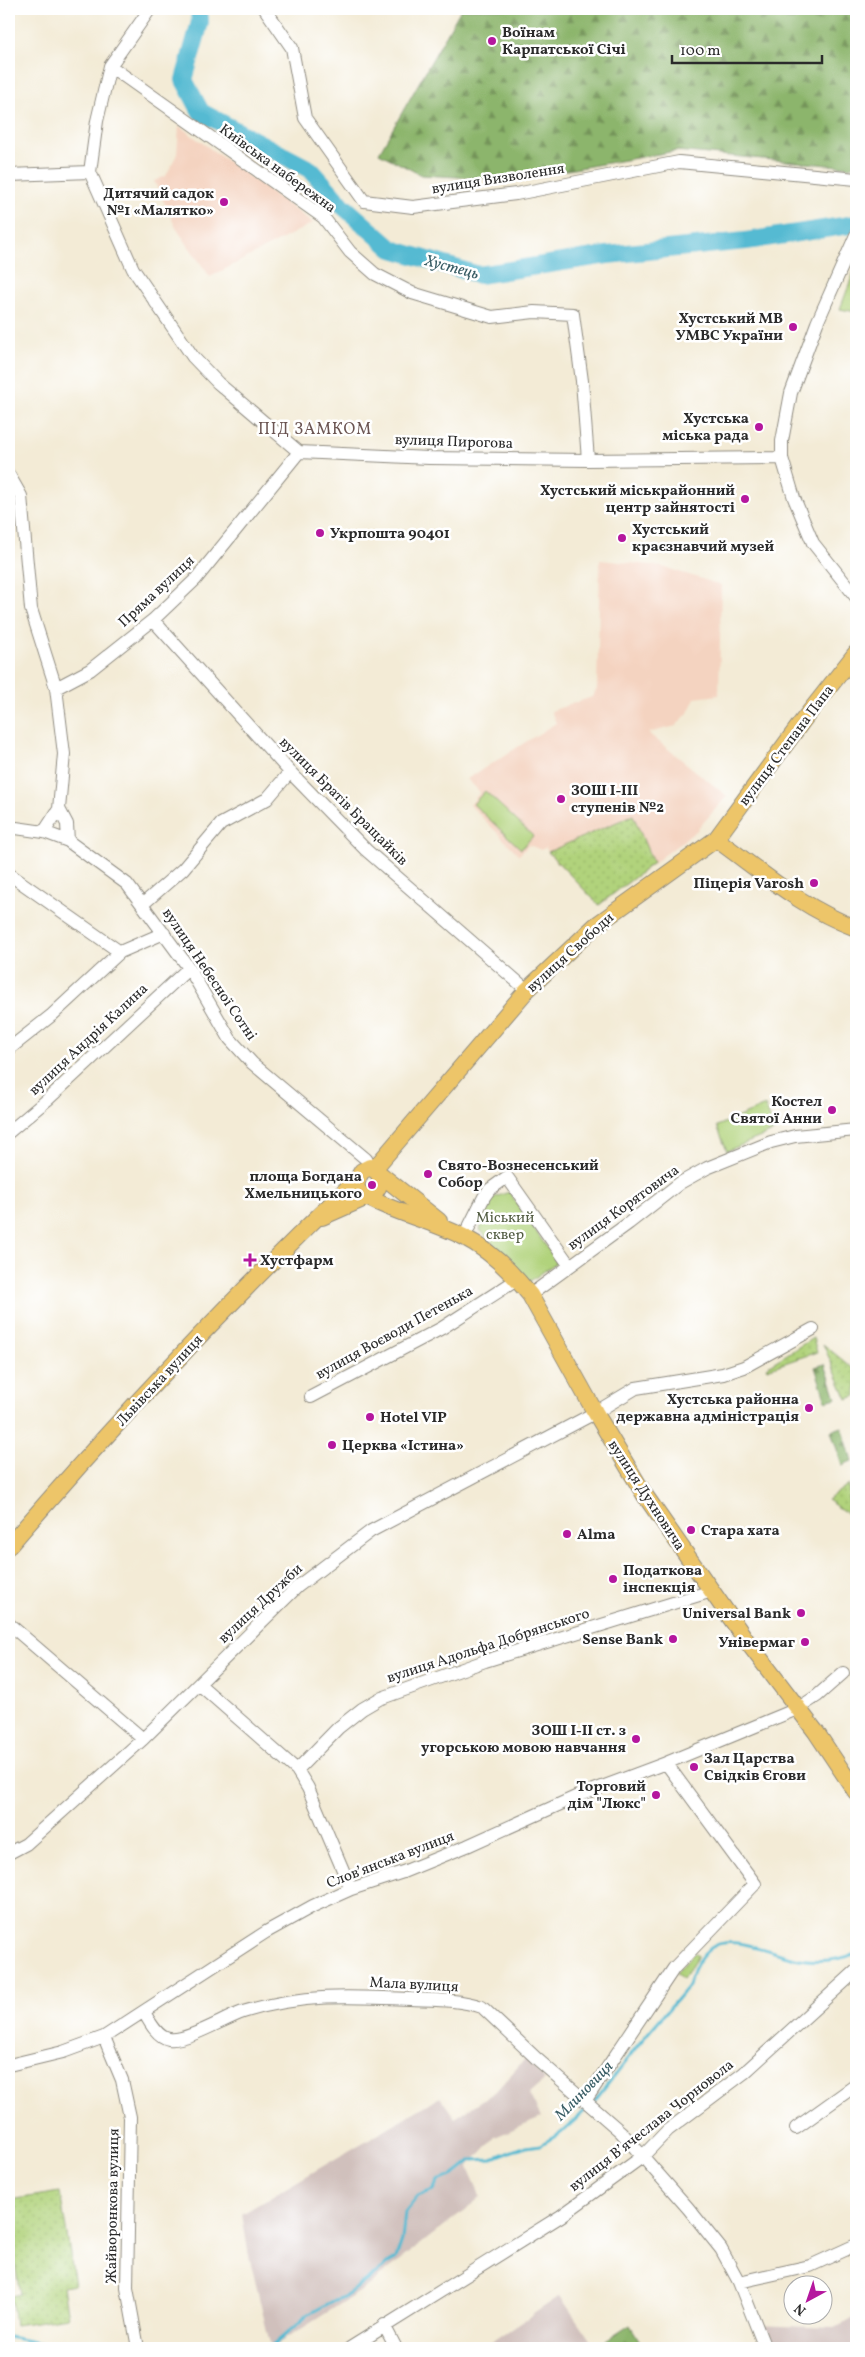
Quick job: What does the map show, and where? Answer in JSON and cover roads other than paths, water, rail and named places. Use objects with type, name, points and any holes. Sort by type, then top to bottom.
[{"type":"main road","name":"вулиця Степана Папа","points":[[716,839],[856,652]]},
{"type":"main road","points":[[716,839],[796,898],[830,918],[856,928]]},
{"type":"main road","name":"вулиця Свободи","points":[[375,1170],[527,990],[595,926],[716,839]]},
{"type":"main road","points":[[366,1198],[379,1187],[375,1170]]},
{"type":"main road","points":[[461,1236],[366,1198],[356,1188],[362,1171],[375,1170],[461,1236],[504,1265],[530,1295]]},
{"type":"main road","name":"Львівська вулиця","points":[[9,1546],[81,1464],[282,1250],[358,1178]]},
{"type":"main road","name":"Львівська вулиця","points":[[315,1219],[366,1198]]},
{"type":"main road","name":"вулиця Духновича","points":[[530,1295],[595,1412],[644,1494],[797,1709],[816,1732],[856,1792]]},
{"type":"street","points":[[150,9],[110,66],[97,121],[90,172],[133,269],[193,357],[218,383],[299,452]]},
{"type":"street","name":"вулиця Визволення","points":[[265,9],[292,48],[305,118],[364,201],[412,207],[497,196],[679,162],[856,179]]},
{"type":"street","name":"Київська набережна","points":[[110,66],[323,217],[350,252],[375,274],[391,283],[412,293],[492,317],[534,312],[573,314],[582,381],[588,460]]},
{"type":"street","points":[[9,175],[90,172]]},
{"type":"street","points":[[856,235],[817,323],[791,393],[782,440],[782,458],[794,498],[813,544],[856,597]]},
{"type":"street","name":"вулиця Пирогова","points":[[299,452],[429,458],[588,460],[782,458]]},
{"type":"street","name":"Пряма вулиця","points":[[56,688],[90,670],[153,620],[195,580],[299,452]]},
{"type":"street","points":[[9,475],[20,496],[31,609],[56,688],[64,754],[59,808],[67,824],[68,841]]},
{"type":"street","name":"вулиця Братів Бращайків","points":[[153,620],[290,772],[366,850],[527,990]]},
{"type":"street","points":[[143,904],[183,869],[221,824],[266,800],[290,772]]},
{"type":"street","points":[[44,832],[50,819],[59,808]]},
{"type":"street","name":"вулиця Небесної Сотні","points":[[9,827],[44,832],[68,841],[126,884],[143,904],[189,968],[230,1039],[252,1064],[366,1159],[375,1170]]},
{"type":"street","points":[[9,874],[120,952]]},
{"type":"street","points":[[9,1049],[52,1015],[120,952],[164,933]]},
{"type":"street","name":"вулиця Андрія Калина","points":[[9,1132],[47,1100],[189,968]]},
{"type":"street","name":"вулиця Корятовича","points":[[530,1295],[680,1183],[707,1168],[771,1142],[795,1136],[856,1130]]},
{"type":"street","points":[[461,1236],[489,1190],[507,1177],[570,1266]]},
{"type":"street","name":"вулиця Воєводи Петенька","points":[[311,1396],[442,1328],[518,1279]]},
{"type":"street","name":"вулиця Дружби","points":[[9,1853],[26,1844],[142,1739],[297,1587],[371,1531],[595,1412],[636,1388],[723,1374],[744,1366],[813,1329]]},
{"type":"street","name":"вулиця Адольфа Добрянського","points":[[296,1770],[338,1728],[362,1709],[387,1696],[485,1661],[712,1591]]},
{"type":"street","points":[[9,1624],[142,1739]]},
{"type":"street","name":"Словʼянська вулиця","points":[[9,2065],[64,2052],[104,2037],[266,1932],[314,1906],[352,1889],[403,1872],[467,1846],[578,1796],[666,1763],[797,1709],[818,1696],[843,1673]]},
{"type":"street","points":[[199,1684],[296,1770],[308,1788],[352,1889]]},
{"type":"street","points":[[585,2101],[674,1968],[754,1884],[666,1763]]},
{"type":"street","name":"вулиця Вʼячеслава Чорновола","points":[[350,2348],[560,2216],[642,2157],[668,2130],[744,2072],[856,1971]]},
{"type":"street","name":"Мала вулиця","points":[[144,2012],[158,2033],[165,2038],[178,2039],[241,2013],[295,1999],[340,1996],[473,2004],[489,2011],[537,2059],[621,2132],[688,2208],[721,2249],[739,2282],[765,2348]]},
{"type":"street","name":"Жайворонкова вулиця","points":[[104,2037],[122,2080],[130,2117],[127,2288],[138,2348]]},
{"type":"street","points":[[796,2128],[856,2085]]},
{"type":"street","points":[[739,2282],[810,2266],[856,2245]]},
{"type":"street","points":[[384,2325],[396,2348]]},
{"type":"waterway","name":"Хустець","points":[[199,9],[200,22],[184,80],[201,112],[311,170],[343,206],[392,249],[479,275],[607,255],[746,241],[856,224]]},
{"type":"waterway","name":"Млиновиця","points":[[594,2102],[638,2045],[688,1986],[702,1957],[716,1945],[724,1943],[746,1944],[799,1959],[814,1960],[836,1959],[856,1953]]},
{"type":"waterway","name":"Млиновиця","points":[[270,2348],[309,2314],[346,2296],[396,2258],[402,2240],[405,2212],[418,2196],[433,2190],[438,2181],[452,2176],[472,2160],[493,2159],[520,2148],[540,2145],[561,2133],[589,2107]]},
{"type":"waterway","name":"Млиновиця","points":[[9,2337],[66,2348]]},
{"type":"place","name":"Воїнам Карпатської Січі","points":[[492,41]]},
{"type":"place","name":"Дитячий садок №1 «Малятко»","points":[[224,202]]},
{"type":"place","name":"Хустський МВ УМВС України","points":[[793,327]]},
{"type":"place","name":"Хустська міська рада","points":[[759,427]]},
{"type":"place","name":"Хустський міськрайонний центр зайнятості","points":[[745,499]]},
{"type":"place","name":"Укрпошта 90401","points":[[320,533]]},
{"type":"place","name":"Хустський краєзнавчий музей","points":[[622,538]]},
{"type":"place","name":"ЗОШ І-ІІІ ступенів №2","points":[[561,799]]},
{"type":"place","name":"Піцерія Varosh","points":[[814,883]]},
{"type":"place","name":"Костел Святої Анни","points":[[832,1110]]},
{"type":"place","name":"Свято-Вознесенський Собор","points":[[428,1174]]},
{"type":"place","name":"площа Богдана Хмельницького","points":[[372,1185]]},
{"type":"place","name":"Хустфарм","points":[[250,1260]]},
{"type":"place","name":"Хустська районна державна адміністрація","points":[[809,1408]]},
{"type":"place","name":"Hotel VIP","points":[[370,1417]]},
{"type":"place","name":"Церква «Істина»","points":[[332,1445]]},
{"type":"place","name":"Стара хата","points":[[691,1530]]},
{"type":"place","name":"Alma","points":[[567,1534]]},
{"type":"place","name":"Податкова інспекція","points":[[613,1579]]},
{"type":"place","name":"Universal Bank","points":[[801,1613]]},
{"type":"place","name":"Sense Bank","points":[[673,1639]]},
{"type":"place","name":"Універмаг","points":[[805,1642]]},
{"type":"place","name":"ЗОШ І-ІІ ст. з угорською мовою навчання","points":[[636,1739]]},
{"type":"place","name":"Зал Царства Свідків Єгови","points":[[694,1767]]},
{"type":"place","name":"Торговий дім \"Люкс\"","points":[[656,1795]]},
{"type":"district","name":"ПІД ЗАМКОМ","points":[[315,428]]},
{"type":"park label","name":"Міський сквер","points":[[505,1226]]}]
